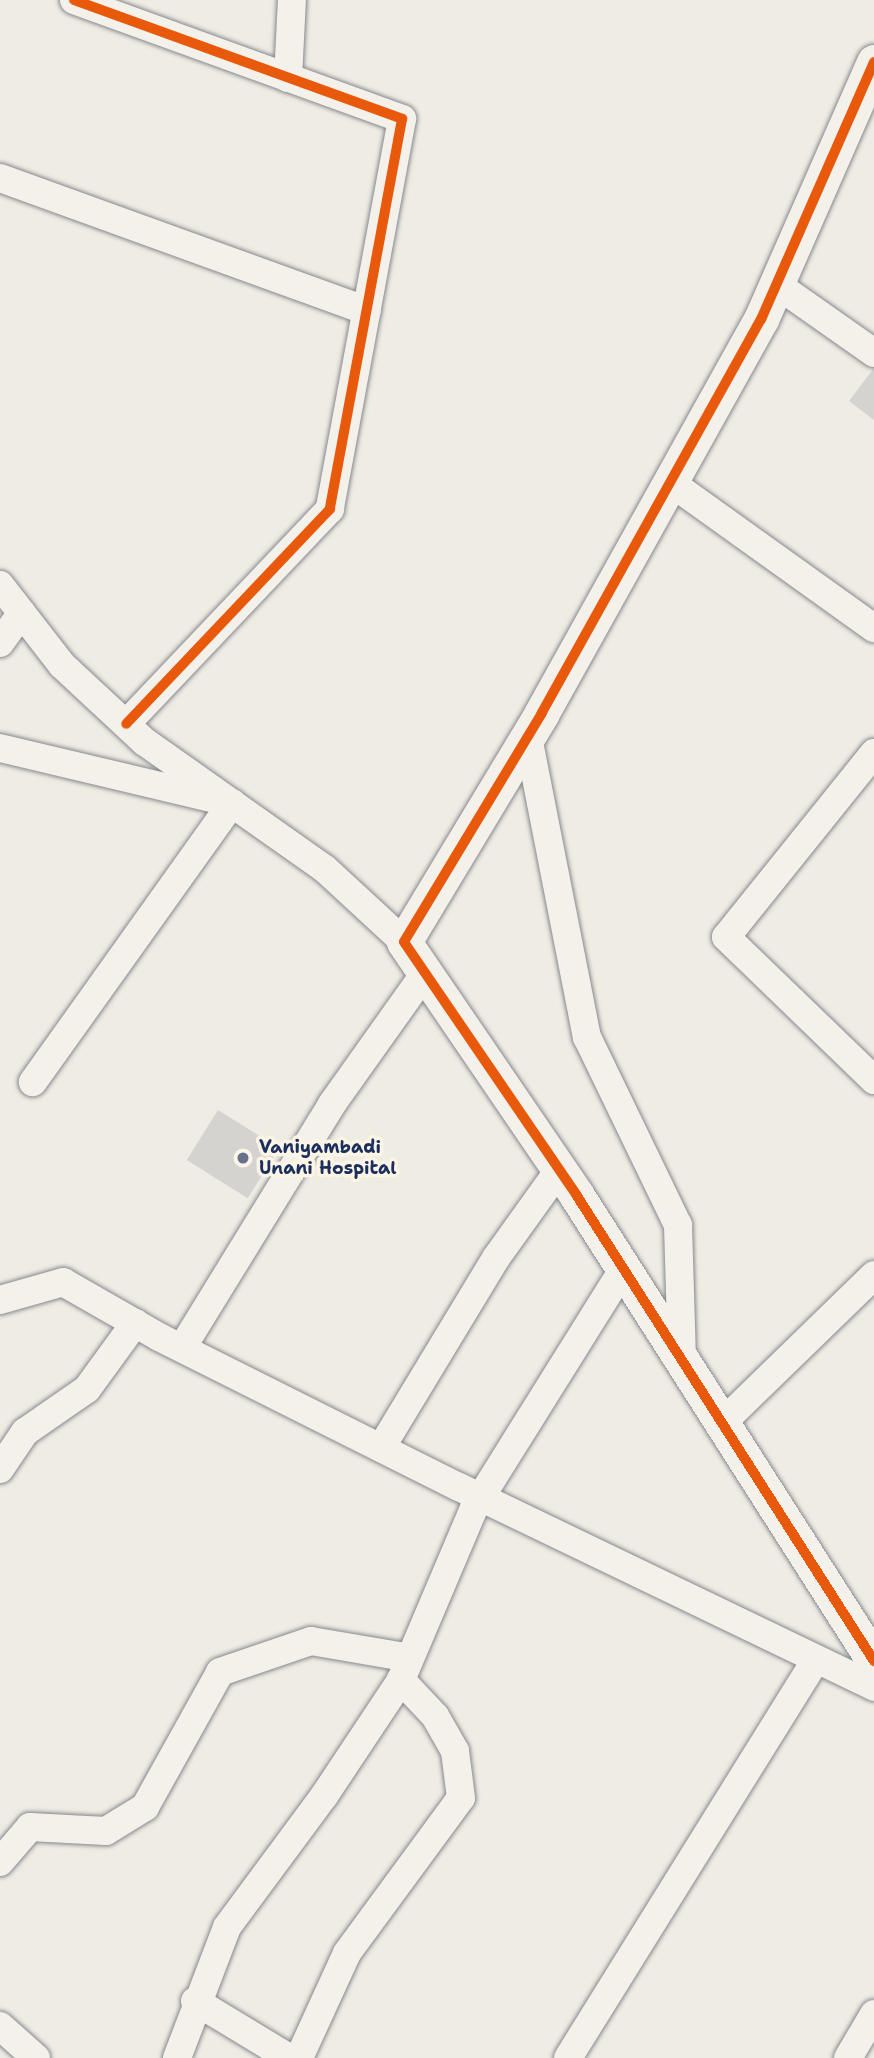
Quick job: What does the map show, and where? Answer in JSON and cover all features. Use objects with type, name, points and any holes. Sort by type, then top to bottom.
[{"type":"street","points":[[74,0],[402,119],[330,509],[126,724]]},
{"type":"street","points":[[288,78],[292,0]]},
{"type":"street","points":[[404,942],[528,737],[670,482],[776,284],[874,62]]},
{"type":"street","points":[[0,178],[367,311]]},
{"type":"street","points":[[776,284],[874,353]]},
{"type":"street","points":[[670,482],[874,628]]},
{"type":"street","points":[[0,585],[62,665],[126,724],[326,869],[404,942],[559,1170],[720,1425],[874,1661]]},
{"type":"street","points":[[0,643],[22,613]]},
{"type":"street","points":[[528,737],[587,1037],[678,1225],[682,1364]]},
{"type":"street","points":[[0,748],[232,803]]},
{"type":"street","points":[[874,753],[726,937],[874,1080]]},
{"type":"street","points":[[33,1082],[232,803]]},
{"type":"street","points":[[182,1348],[332,1104],[425,973]]},
{"type":"street","points":[[381,1448],[496,1258],[559,1170]]},
{"type":"street","points":[[177,2058],[195,2001],[227,1927],[324,1796],[405,1669],[480,1497],[624,1270]]},
{"type":"street","points":[[720,1425],[874,1275]]},
{"type":"street","points":[[0,1300],[63,1282],[182,1348],[381,1448],[874,1687]]},
{"type":"street","points":[[0,1469],[25,1432],[87,1389],[135,1323]]},
{"type":"street","points":[[0,1862],[30,1827],[106,1831],[145,1807],[220,1672],[311,1641],[405,1669],[455,1751],[461,1798],[347,1953],[299,2058]]},
{"type":"street","points":[[568,2058],[816,1660]]},
{"type":"street","points":[[195,2001],[289,2058]]},
{"type":"street","points":[[848,2058],[874,2014]]},
{"type":"street","points":[[0,2026],[36,2058]]},
{"type":"building","points":[[874,368],[874,420],[849,401]]},
{"type":"building","points":[[218,1110],[279,1148],[248,1198],[187,1160]]},
{"type":"cycle path","points":[[74,0],[402,119],[330,509],[126,724]]},
{"type":"cycle path","points":[[874,62],[761,319],[542,713],[404,942],[577,1196],[874,1661]]},
{"type":"place","name":"Vaniyambadi Unani Hospital","points":[[243,1158]]}]
